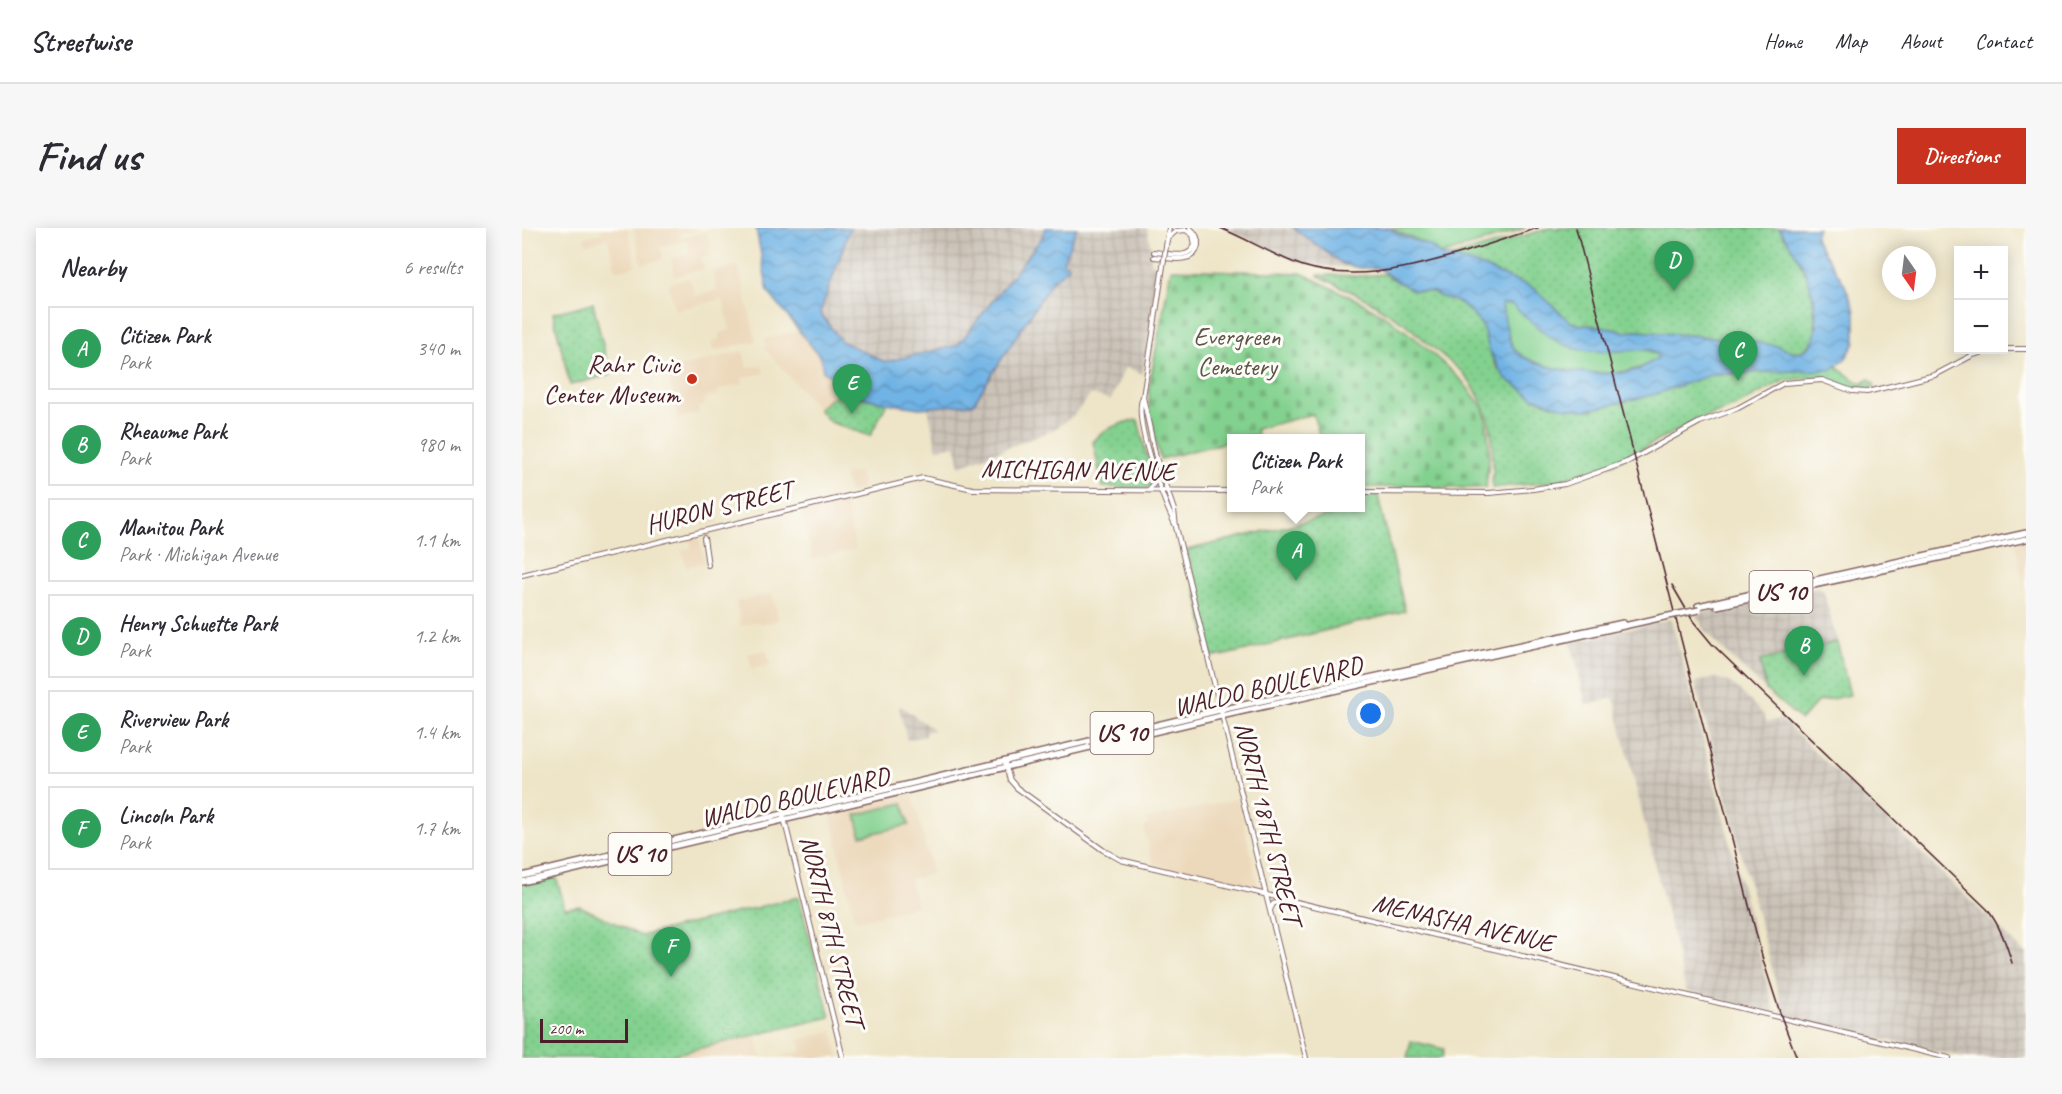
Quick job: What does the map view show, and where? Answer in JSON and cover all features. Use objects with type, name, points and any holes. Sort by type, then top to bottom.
[{"type":"main road","name":"WALDO BOULEVARD","points":[[522,882],[1221,713],[1664,616],[2026,533]]},
{"type":"main road","name":"WALDO BOULEVARD","points":[[1698,608],[2026,539]]},
{"type":"main road","name":"WALDO BOULEVARD","points":[[522,876],[784,817]]},
{"type":"street","name":"NORTH 18TH STREET","points":[[1169,228],[1141,402],[1141,416],[1154,470],[1176,527]]},
{"type":"street","points":[[1168,238],[1176,231],[1186,230],[1193,235],[1195,245],[1186,255],[1154,255],[1182,259],[1193,255],[1198,241],[1196,234],[1190,228]]},
{"type":"street","points":[[2008,349],[2026,349]]},
{"type":"street","points":[[1365,492],[1489,493],[1565,484],[1627,462],[1700,422],[1738,408],[1784,383],[1822,380],[1852,391],[1867,392],[1935,375],[1976,354]]},
{"type":"street","name":"NORTH 18TH STREET","points":[[1143,397],[1156,458],[1174,510],[1176,527],[1306,1058]]},
{"type":"street","points":[[1149,490],[1155,482],[1154,470]]},
{"type":"street","name":"MICHIGAN AVENUE","points":[[925,477],[973,489],[1227,490]]},
{"type":"street","name":"HURON STREET","points":[[522,575],[925,477]]},
{"type":"street","points":[[704,538],[708,565]]},
{"type":"street","name":"MENASHA AVENUE","points":[[1005,764],[1010,780],[1017,788],[1113,856],[1284,900],[1949,1058]]},
{"type":"street","name":"NORTH 8TH STREET","points":[[784,817],[843,1058]]},
{"type":"street","points":[[1270,914],[1273,904],[1284,900]]},
{"type":"shaded area","points":[[601,228],[627,228],[636,266],[616,271],[608,239],[586,244],[584,237],[602,233]]},
{"type":"shaded area","points":[[634,228],[701,228],[680,234],[681,238],[708,232],[711,248],[708,249],[710,256],[701,258],[704,269],[675,276],[671,259],[690,254],[687,240],[660,247],[663,259],[642,264]]},
{"type":"shaded area","points":[[850,228],[1046,228],[1041,239],[959,345],[885,362],[841,341],[820,313]]},
{"type":"shaded area","points":[[1077,228],[1147,228],[1151,264],[1158,265],[1143,374],[1125,367],[1111,400],[1091,394],[1073,416],[1053,430],[960,466],[955,445],[937,449],[928,408],[973,404],[1052,281],[1068,267],[1063,262]]},
{"type":"shaded area","points":[[1224,228],[1293,228],[1343,264],[1353,267],[1323,266],[1300,262]]},
{"type":"shaded area","points":[[736,266],[739,268],[756,341],[714,351],[711,342],[720,339],[719,333],[730,330],[723,299],[675,310],[668,283],[690,278],[695,296],[700,295],[717,290],[713,272]]},
{"type":"shaded area","points":[[799,331],[821,358],[823,371],[846,386],[818,409],[764,348],[766,345],[764,339]]},
{"type":"shaded area","points":[[743,351],[747,368],[762,365],[764,373],[742,378],[743,384],[718,390],[718,394],[703,398],[705,405],[698,407],[699,413],[678,418],[668,370]]},
{"type":"shaded area","points":[[859,471],[863,489],[849,492],[844,475]]},
{"type":"shaded area","points":[[844,500],[856,549],[813,559],[802,511]]},
{"type":"shaded area","points":[[715,507],[719,523],[704,526],[700,511]]},
{"type":"shaded area","points":[[698,535],[706,562],[686,567],[682,550],[691,548],[689,537]]},
{"type":"shaded area","points":[[2026,541],[2026,591],[2025,591],[2015,544]]},
{"type":"shaded area","points":[[1820,587],[1824,592],[1837,642],[1760,661],[1766,690],[1707,633],[1695,614]]},
{"type":"shaded area","points":[[772,593],[779,620],[759,624],[758,621],[741,626],[736,602]]},
{"type":"shaded area","points":[[1671,619],[1775,1013],[1686,991],[1614,698],[1586,705],[1571,642]]},
{"type":"shaded area","points":[[766,650],[770,665],[752,669],[748,654]]},
{"type":"shaded area","points":[[1716,678],[1735,686],[1762,713],[1767,722],[1781,719],[2026,954],[2026,1058],[1965,1058],[1785,1017],[1695,682]]},
{"type":"shaded area","points":[[899,707],[934,730],[925,732],[925,736],[907,740]]},
{"type":"shaded area","points":[[910,792],[913,795],[932,874],[910,879],[917,906],[857,921],[853,914],[830,811]]},
{"type":"shaded area","points":[[1238,799],[1259,890],[1153,864],[1144,828],[1148,824],[1146,819]]},
{"type":"shaded area","points":[[841,954],[844,965],[824,970],[821,959]]},
{"type":"shaded area","points":[[833,1031],[839,1058],[773,1058],[802,1051],[799,1040]]},
{"type":"shaded area","points":[[756,1035],[762,1058],[659,1058]]},
{"type":"green space","points":[[1389,228],[1526,228],[1440,255],[1430,246]]},
{"type":"green space","points":[[1549,228],[1779,228],[1790,243],[1808,278],[1813,299],[1816,336],[1806,348],[1798,352],[1746,340],[1638,331],[1624,332],[1601,326],[1581,325],[1570,322],[1535,289],[1470,262],[1449,258]]},
{"type":"green space","name":"Evergreen Cemetery","points":[[1171,269],[1301,273],[1388,318],[1420,342],[1462,381],[1482,406],[1486,418],[1490,451],[1486,488],[1365,487],[1365,434],[1319,434],[1313,414],[1256,429],[1257,434],[1227,434],[1227,442],[1160,459],[1149,412],[1149,387]]},
{"type":"green space","points":[[1385,274],[1413,290],[1434,292],[1460,302],[1482,325],[1497,368],[1508,380],[1534,398],[1550,404],[1589,410],[1656,394],[1708,375],[1837,366],[1862,384],[1869,379],[1875,388],[1852,389],[1819,377],[1786,380],[1738,405],[1696,421],[1614,463],[1558,481],[1492,488],[1492,441],[1487,414],[1481,400],[1463,373],[1404,323],[1368,300],[1317,275]]},
{"type":"green space","points":[[593,303],[610,375],[570,385],[553,313]]},
{"type":"green space","points":[[1511,303],[1552,338],[1571,347],[1591,351],[1643,349],[1660,357],[1639,368],[1611,373],[1574,371],[1538,363],[1524,357],[1512,345],[1501,304]]},
{"type":"green space","points":[[846,386],[865,398],[887,403],[870,436],[830,422],[818,409]]},
{"type":"green space","points":[[1138,420],[1153,481],[1148,488],[1103,487],[1093,442],[1113,427]]},
{"type":"green space","points":[[1365,494],[1378,496],[1405,611],[1222,656],[1211,656],[1187,550],[1332,515],[1332,512],[1365,512]]},
{"type":"green space","points":[[1837,642],[1850,695],[1817,702],[1801,720],[1766,690],[1760,661]]},
{"type":"green space","points":[[903,803],[909,825],[861,836],[856,815]]},
{"type":"green space","points":[[556,876],[565,908],[580,906],[641,936],[799,897],[830,1017],[659,1058],[522,1058],[522,884]]},
{"type":"green space","points":[[1411,1041],[1444,1049],[1442,1058],[1407,1058]]},
{"type":"water","points":[[756,228],[850,228],[820,313],[841,341],[885,362],[958,345],[1041,239],[1046,228],[1077,228],[1063,261],[1069,267],[1052,281],[973,404],[919,408],[865,398],[823,371],[821,358],[768,292]]},
{"type":"water","points":[[1293,228],[1389,228],[1403,236],[1431,246],[1440,255],[1470,262],[1535,289],[1570,322],[1581,325],[1601,326],[1623,332],[1638,331],[1746,340],[1800,352],[1809,347],[1814,338],[1816,314],[1814,300],[1803,267],[1779,228],[1818,228],[1815,235],[1816,240],[1844,283],[1855,311],[1855,343],[1846,358],[1831,370],[1713,374],[1656,394],[1598,408],[1584,410],[1561,407],[1534,398],[1504,377],[1490,352],[1482,325],[1462,304],[1434,292],[1413,290],[1379,268],[1360,268],[1343,264]],"holes":[[[1502,304],[1511,304],[1543,332],[1571,347],[1598,352],[1651,350],[1659,357],[1639,369],[1611,373],[1574,371],[1538,363],[1524,357],[1512,345]]]},
{"type":"railway","points":[[1220,228],[1303,266],[1331,272],[1361,273],[1422,264],[1538,228]]},
{"type":"railway","points":[[1576,228],[1763,960],[1797,1058]]},
{"type":"railway","points":[[1672,585],[1693,621],[1712,644],[1987,909],[1996,922],[2012,963]]},
{"type":"place","name":"Henry Schuette Park","points":[[1674,291]]},
{"type":"place","name":"Rahr Civic Center Museum","points":[[692,379]]},
{"type":"place","name":"Manitou Park","points":[[1738,381]]},
{"type":"place","name":"Riverview Park","points":[[852,414]]},
{"type":"place","name":"Citizen Park","points":[[1296,581]]},
{"type":"place","name":"Rheaume Park","points":[[1804,676]]},
{"type":"place","name":"Lincoln Park","points":[[671,977]]}]
